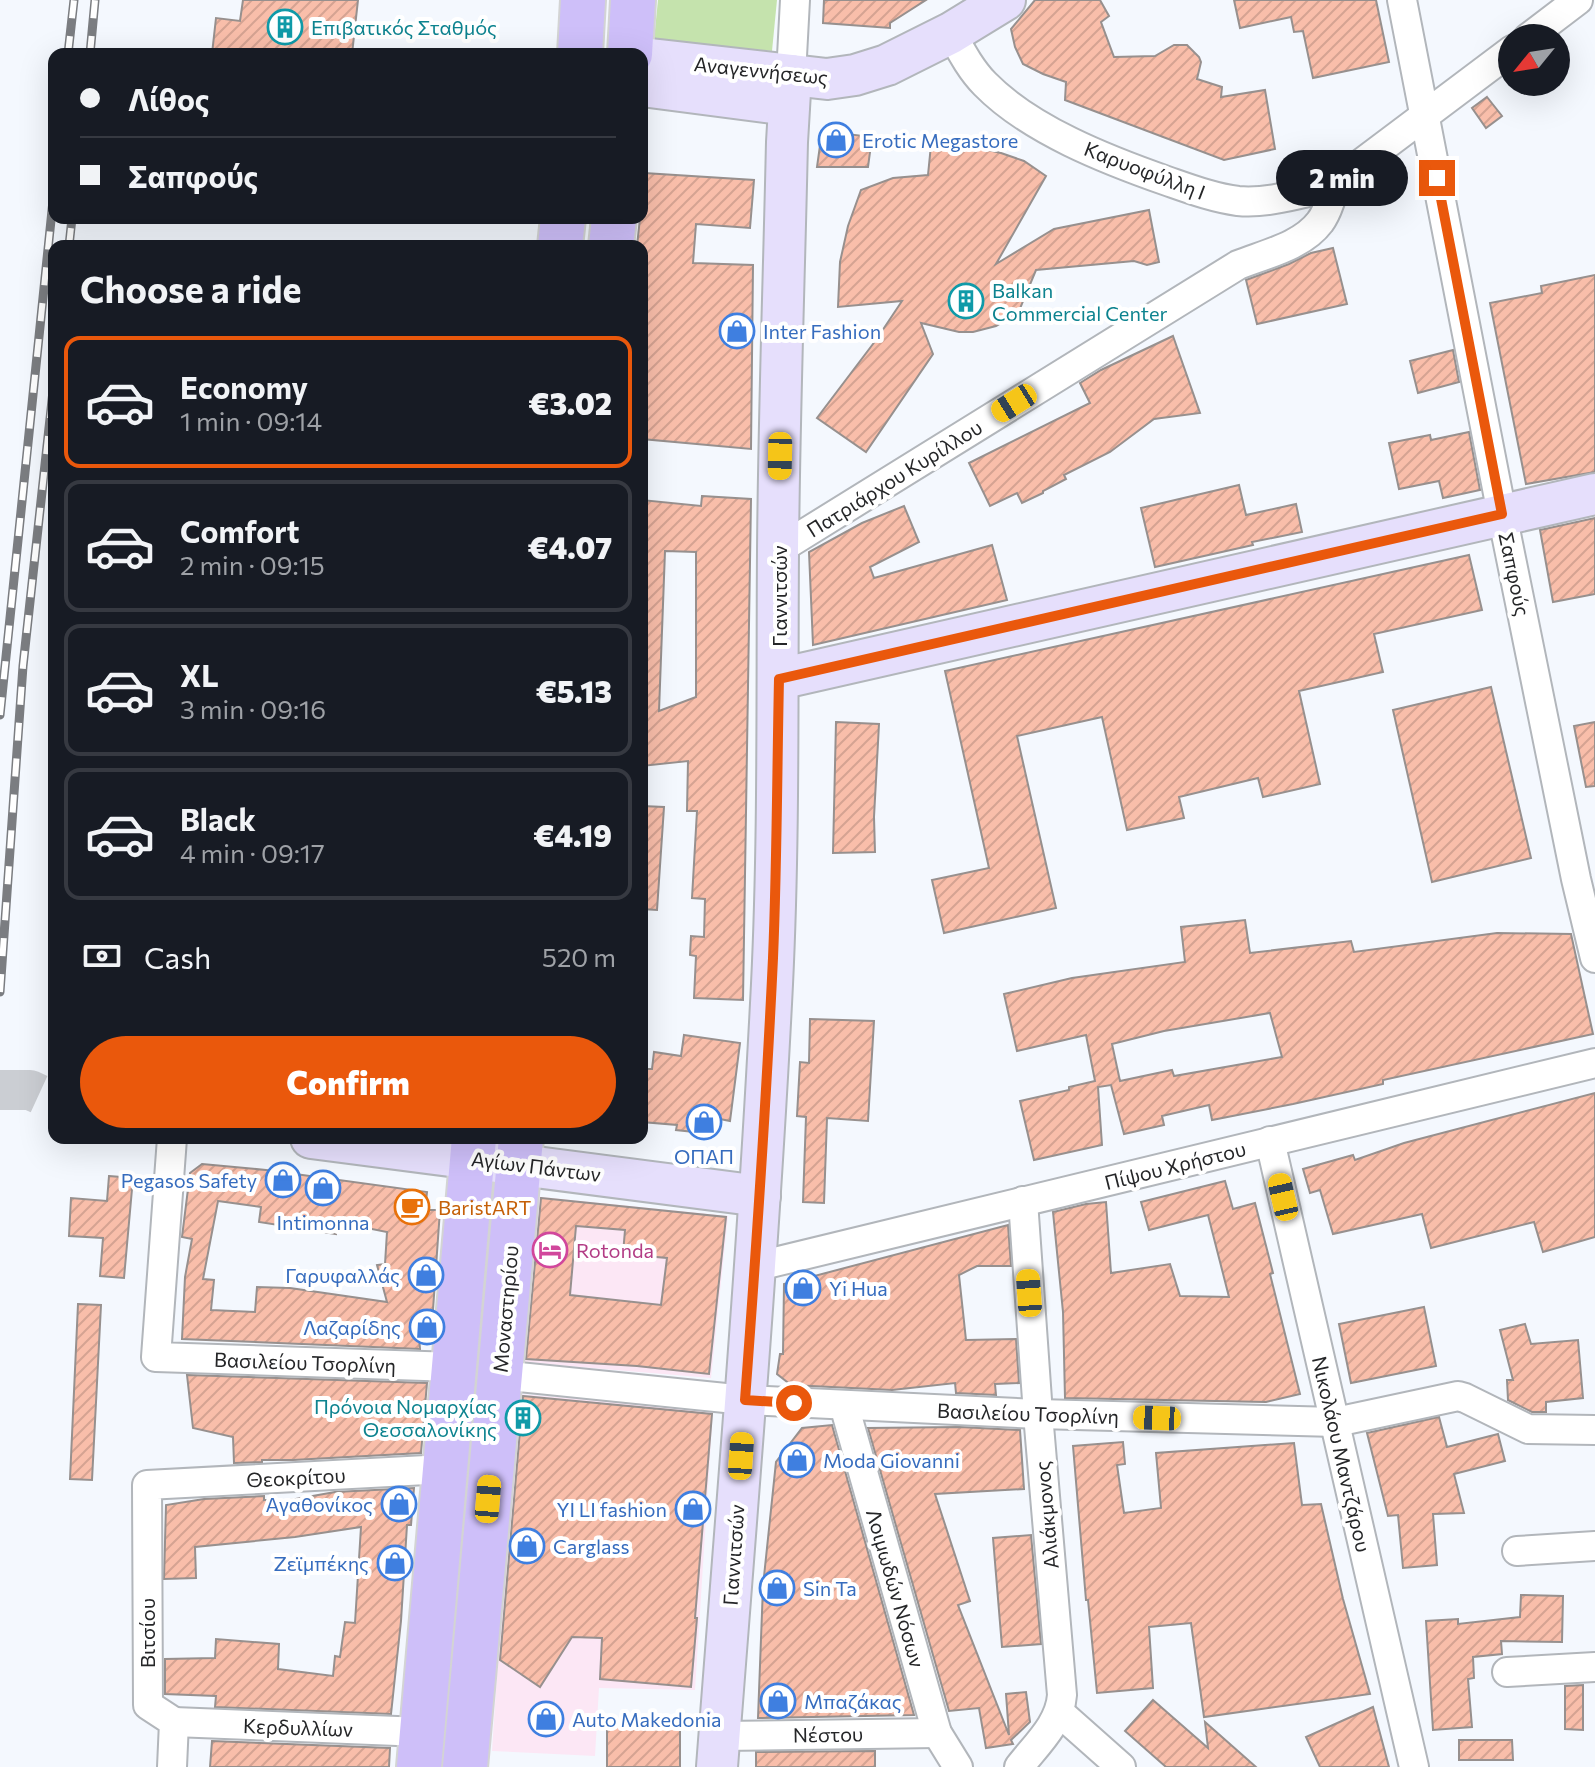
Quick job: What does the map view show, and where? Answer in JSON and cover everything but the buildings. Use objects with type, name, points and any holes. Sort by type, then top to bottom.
[{"type":"main road","points":[[581,48],[583,0]]},
{"type":"main road","points":[[630,48],[633,0]]},
{"type":"main road","name":"Αναγεννήσεως","points":[[648,86],[790,90],[827,79],[871,72],[980,12]]},
{"type":"main road","name":"Αναγεννήσεως","points":[[648,59],[790,90]]},
{"type":"main road","name":"Γιαννιτσών","points":[[718,1751],[760,1196],[776,876],[778,550],[790,90]]},
{"type":"main road","points":[[779,679],[1595,494]]},
{"type":"main road","name":"Αγίων Πάντων","points":[[408,1144],[519,1151],[760,1196]]},
{"type":"main road","points":[[421,1749],[473,1148]]},
{"type":"main road","name":"Μοναστηρίου","points":[[465,1767],[519,1151]]},
{"type":"street","name":"Γιαννιτσών","points":[[790,90],[795,0]]},
{"type":"street","name":"Σαπφούς","points":[[1402,0],[1502,514],[1576,879],[1595,958]]},
{"type":"street","points":[[1546,24],[1578,0]]},
{"type":"street","name":"Καρυοφύλλη Ι","points":[[980,12],[963,55],[985,84],[1025,118],[1114,163],[1218,198],[1240,201],[1260,201],[1335,186]]},
{"type":"street","name":"Πατριάρχου Κυρίλλου","points":[[778,550],[1238,265],[1303,238],[1322,221],[1335,186],[1370,156],[1498,61]]},
{"type":"street","name":"Πίψου Χρήστου","points":[[754,1267],[1595,1063]]},
{"type":"street","name":"Νικολάου Μαντζάρου","points":[[1270,1141],[1414,1767]]},
{"type":"street","name":"Βασιλείου Τσορλίνη","points":[[172,1144],[156,1357],[454,1367]]},
{"type":"street","name":"Αλιάκμονος","points":[[1023,1201],[1062,1695],[1059,1712]]},
{"type":"street","name":"Βασιλείου Τσορλίνη","points":[[499,1375],[745,1400],[1038,1414],[1336,1422],[1458,1396],[1528,1429],[1595,1430]]},
{"type":"street","name":"Λοιμωδών Νόσων","points":[[844,1405],[937,1733],[958,1767]]},
{"type":"street","name":"Θεοκρίτου","points":[[147,1485],[445,1469]]},
{"type":"street","name":"Βιτσίου","points":[[147,1485],[148,1705],[174,1722]]},
{"type":"street","points":[[1517,1551],[1595,1546]]},
{"type":"street","points":[[1507,1672],[1595,1667]]},
{"type":"street","points":[[1019,1767],[1059,1712],[1121,1767]]},
{"type":"street","points":[[172,1767],[174,1722]]},
{"type":"street","name":"Κερδυλλίων","points":[[174,1722],[421,1749]]},
{"type":"street","name":"Νέστου","points":[[718,1751],[937,1733]]},
{"type":"shaded area","points":[[522,1195],[728,1216],[711,1378],[507,1361]]},
{"type":"shaded area","points":[[504,1393],[713,1409],[695,1690],[599,1688],[595,1756],[492,1751],[498,1659],[495,1595]]},
{"type":"green space","points":[[658,0],[777,0],[772,51],[654,40]]},
{"type":"tunnel","points":[[0,1090],[30,1090],[48,1098]]},
{"type":"railway","points":[[69,48],[74,0]]},
{"type":"railway","points":[[91,48],[95,0]]},
{"type":"railway","points":[[49,240],[51,224]]},
{"type":"railway","points":[[70,240],[71,224]]},
{"type":"railway","points":[[0,715],[48,249]]},
{"type":"railway","points":[[0,992],[23,666],[48,437]]},
{"type":"place","name":"Επιβατικός Σταθμός","points":[[285,27]]},
{"type":"place","name":"Erotic Megastore","points":[[836,140]]},
{"type":"place","name":"Balkan Commercial Center","points":[[966,301]]},
{"type":"place","name":"Inter Fashion","points":[[737,331]]},
{"type":"place","name":"ΟΠΑΠ","points":[[704,1122]]},
{"type":"place","name":"Pegasos Safety","points":[[283,1180]]},
{"type":"place","name":"Intimonna","points":[[323,1188]]},
{"type":"place","name":"BaristART","points":[[412,1207]]},
{"type":"place","name":"Rotonda","points":[[550,1250]]},
{"type":"place","name":"Γαρυφαλλάς","points":[[426,1275]]},
{"type":"place","name":"Yi Hua","points":[[803,1288]]},
{"type":"place","name":"Λαζαρίδης","points":[[427,1327]]},
{"type":"place","name":"Πρόνοια Νομαρχίας Θεσσαλονίκης","points":[[523,1418]]},
{"type":"place","name":"Moda Giovanni","points":[[797,1460]]},
{"type":"place","name":"Αγαθονίκος","points":[[399,1504]]},
{"type":"place","name":"YI LI fashion","points":[[693,1509]]},
{"type":"place","name":"Carglass","points":[[527,1546]]},
{"type":"place","name":"Ζεϊμπέκης","points":[[395,1563]]},
{"type":"place","name":"Sin Ta","points":[[777,1588]]},
{"type":"place","name":"Μπαζάκας","points":[[778,1701]]},
{"type":"place","name":"Auto Makedonia","points":[[546,1719]]},
{"type":"route","points":[[794,1403],[745,1400],[772,983],[779,679],[1502,514],[1437,178]]}]
